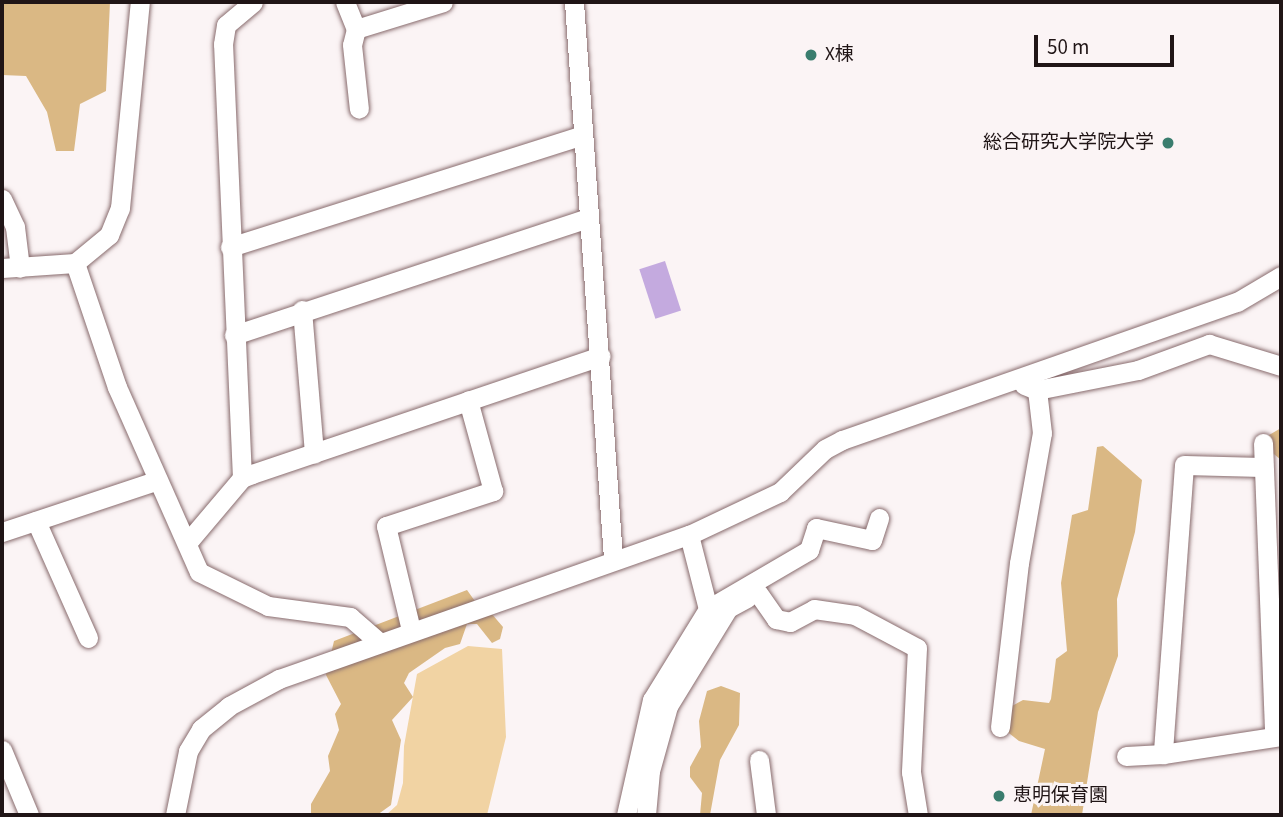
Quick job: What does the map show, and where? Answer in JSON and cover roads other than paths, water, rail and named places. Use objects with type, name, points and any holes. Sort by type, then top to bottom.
[{"type":"street","points":[[2,199],[15,227],[7,269],[75,263],[109,235],[120,208],[139,2]]},
{"type":"street","points":[[242,478],[223,44],[226,25],[253,2]]},
{"type":"street","points":[[345,2],[356,29],[352,45],[359,109]]},
{"type":"street","points":[[356,29],[443,2]]},
{"type":"street","points":[[574,2],[588,218],[601,356],[613,558]]},
{"type":"street","points":[[230,247],[583,135]]},
{"type":"street","points":[[234,335],[302,310],[588,218]]},
{"type":"street","points":[[75,263],[117,387],[204,578],[268,606],[350,617],[378,641]]},
{"type":"street","points":[[175,815],[188,751],[201,729],[229,706],[279,679],[613,558],[689,535],[780,492],[825,449],[842,440],[1237,302],[1281,276]]},
{"type":"street","points":[[302,310],[314,453]]},
{"type":"street","points":[[1019,379],[1037,390],[1138,370],[1209,344],[1281,366]]},
{"type":"street","points":[[187,543],[242,478],[601,356]]},
{"type":"street","points":[[1000,727],[1019,563],[1042,433],[1037,390]]},
{"type":"street","points":[[411,630],[386,526],[493,491],[468,400]]},
{"type":"street","points":[[1126,756],[1163,754],[1278,736],[1262,467],[1263,443]]},
{"type":"street","points":[[1163,754],[1184,465],[1262,467]]},
{"type":"street","points":[[2,532],[158,480]]},
{"type":"street","points":[[626,815],[652,701],[708,609],[809,550],[816,528],[872,540],[879,518]]},
{"type":"street","points":[[36,521],[88,638]]},
{"type":"street","points":[[689,535],[708,609]]},
{"type":"street","points":[[646,815],[650,771],[668,706],[728,608],[758,593],[786,571],[793,560]]},
{"type":"street","points":[[758,593],[776,619],[790,622],[814,609],[855,615],[916,648],[911,772],[918,815]]},
{"type":"street","points":[[2,750],[30,815]]},
{"type":"street","points":[[759,760],[766,815]]},
{"type":"place","name":"X棟","points":[[811,55]]},
{"type":"place","name":"総合研究大学院大学","points":[[1168,143]]},
{"type":"place","name":"恵明保育園","points":[[999,796]]}]
